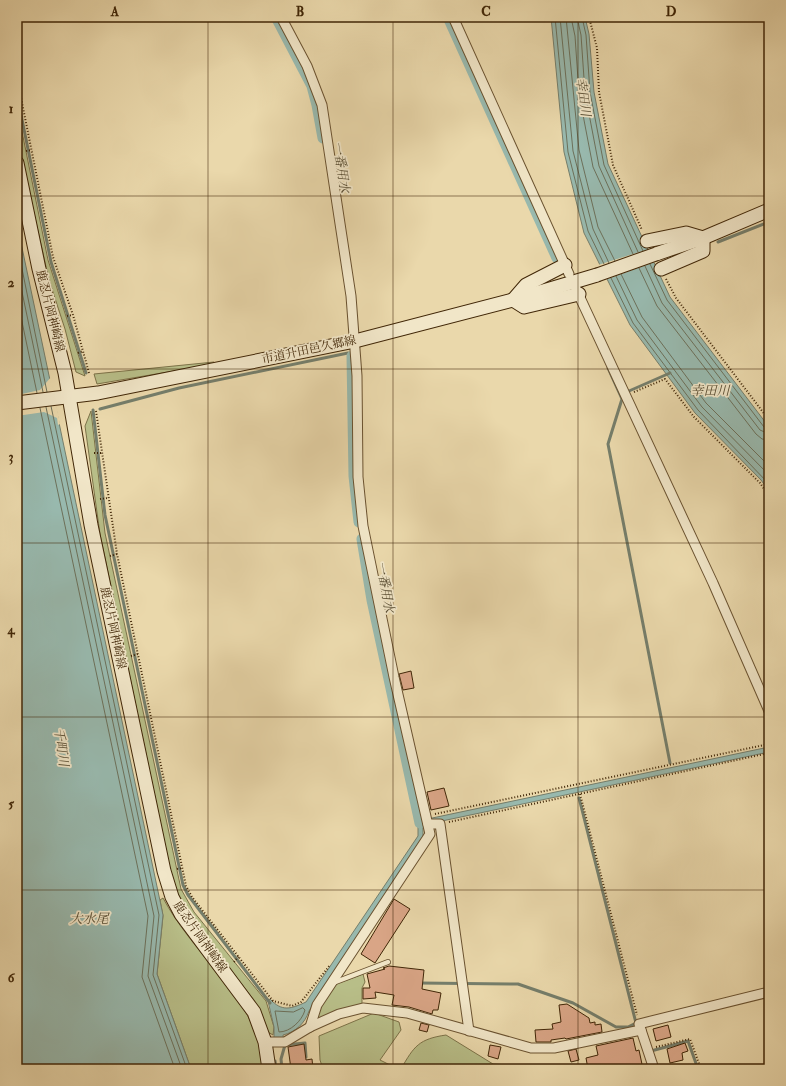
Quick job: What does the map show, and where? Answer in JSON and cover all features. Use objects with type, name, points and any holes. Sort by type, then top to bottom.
[{"type":"street","points":[[281,17],[307,66],[322,105],[352,296],[355,341],[358,477],[363,526],[394,677],[430,834],[317,1005],[310,1027]]},
{"type":"street","points":[[453,17],[567,270],[526,285],[513,300],[524,307],[578,291],[713,583],[769,711]]},
{"type":"street","name":"鹿忍片岡神崎線","points":[[17,163],[64,397],[164,871],[172,897],[181,914],[254,1012],[269,1043],[269,1069]]},
{"type":"street","points":[[647,241],[686,233],[703,238],[769,210]]},
{"type":"street","points":[[661,269],[703,251],[703,238]]},
{"type":"street","name":"市道升田邑久郷線","points":[[17,403],[98,393],[355,341],[513,300],[597,275],[703,238]]},
{"type":"street","points":[[427,821],[440,824],[469,1031]]},
{"type":"street","points":[[269,1043],[285,1042],[310,1027],[339,1014],[363,1008],[407,1013],[531,1048],[554,1048],[640,1027],[769,992]]},
{"type":"street","points":[[640,1027],[654,1069]]},
{"type":"lane","points":[[331,984],[388,962]]},
{"type":"path","points":[[17,78],[51,257],[80,352],[89,373]]},
{"type":"path","points":[[26,151],[31,150]]},
{"type":"path","points":[[626,396],[665,379],[694,417],[760,483],[769,496]]},
{"type":"path","points":[[96,411],[100,453],[116,554],[179,868],[186,886],[192,897],[273,1000],[292,1006],[301,1002],[330,965]]},
{"type":"path","points":[[95,453],[100,453]]},
{"type":"path","points":[[101,499],[107,498]]},
{"type":"path","points":[[111,556],[116,554]]},
{"type":"path","points":[[132,656],[137,654]]},
{"type":"path","points":[[438,813],[769,744]]},
{"type":"path","points":[[440,824],[769,753]]},
{"type":"path","points":[[580,794],[640,1027]]},
{"type":"path","points":[[235,961],[239,957]]},
{"type":"path","points":[[647,1049],[690,1039],[701,1069]]},
{"type":"green space","points":[[17,107],[48,260],[85,376],[76,372],[65,329],[49,280],[17,136]]},
{"type":"green space","points":[[214,362],[215,364],[97,384],[94,374]]},
{"type":"green space","points":[[91,411],[105,533],[181,889],[194,912],[266,1001],[274,1027],[273,1035],[268,1032],[254,1000],[187,914],[174,888],[100,534],[85,426]]},
{"type":"green space","points":[[163,898],[187,935],[242,1006],[253,1025],[261,1045],[264,1069],[191,1069],[157,974],[163,916],[160,900]]},
{"type":"green space","points":[[363,974],[365,982],[362,988],[362,1006],[318,1020],[315,1017],[333,985]]},
{"type":"green space","points":[[374,1013],[399,1022],[401,1030],[380,1060],[398,1069],[323,1069],[320,1060],[319,1036]]},
{"type":"green space","points":[[446,1035],[493,1064],[543,1067],[582,1065],[583,1069],[401,1069],[414,1049],[423,1041]]},
{"type":"water","name":"幸田川","points":[[551,17],[585,17],[589,34],[594,92],[608,164],[670,297],[769,427],[769,491],[761,480],[695,413],[630,325],[584,233],[564,152]]},
{"type":"water","name":"大水尾","points":[[17,224],[163,915],[157,974],[191,1069],[20,1069],[17,1047]]},
{"type":"water","points":[[769,747],[769,752],[423,825],[423,837],[305,1019],[292,1032],[283,1035],[284,1045],[274,1044],[274,1027],[268,1001],[270,999],[283,1008],[291,1008],[306,1002],[418,836],[418,821]]},
{"type":"pier","points":[[649,249],[655,262],[605,280],[598,265]]},
{"type":"pier","points":[[51,377],[60,424],[58,425],[57,418],[44,412],[17,416],[17,395],[40,390]]},
{"type":"building","points":[[411,671],[414,688],[403,690],[399,674]]},
{"type":"building","points":[[444,788],[449,806],[431,810],[427,792]]},
{"type":"building","points":[[394,899],[410,909],[375,963],[361,954]]},
{"type":"building","points":[[389,966],[424,970],[422,989],[441,993],[438,1010],[433,1010],[432,1014],[409,1007],[392,1005],[394,995],[375,992],[376,998],[363,999],[363,988],[370,988],[367,974],[385,969],[383,968]]},
{"type":"building","points":[[567,1004],[589,1018],[590,1023],[595,1022],[595,1025],[601,1024],[602,1032],[566,1039],[551,1040],[551,1042],[536,1042],[535,1030],[553,1029],[552,1024],[561,1022],[559,1005]]},
{"type":"building","points":[[421,1023],[429,1025],[427,1032],[419,1030]]},
{"type":"building","points":[[668,1025],[671,1037],[656,1041],[653,1029]]},
{"type":"building","points":[[633,1038],[636,1051],[639,1050],[643,1069],[588,1069],[586,1058],[598,1055],[596,1046]]},
{"type":"building","points":[[685,1043],[688,1051],[682,1053],[683,1060],[670,1063],[667,1049]]},
{"type":"building","points":[[304,1044],[306,1060],[312,1059],[313,1069],[291,1069],[288,1047]]},
{"type":"building","points":[[490,1045],[501,1047],[498,1059],[488,1056]]},
{"type":"building","points":[[576,1049],[579,1060],[571,1062],[568,1051]]},
{"type":"waterway","name":"一番用水","points":[[276,17],[312,86],[323,138]]},
{"type":"waterway","points":[[448,17],[557,258]]},
{"type":"waterway","points":[[17,95],[51,262],[86,373]]},
{"type":"waterway","points":[[718,242],[769,222]]},
{"type":"waterway","points":[[100,409],[179,388],[348,353]]},
{"type":"waterway","name":"一番用水","points":[[352,356],[354,476],[359,522]]},
{"type":"waterway","points":[[608,368],[622,399],[608,444],[670,763]]},
{"type":"waterway","points":[[629,391],[670,373]]},
{"type":"waterway","points":[[93,410],[105,515],[183,885],[188,895],[270,1003]]},
{"type":"waterway","name":"一番用水","points":[[362,539],[372,600],[420,823]]},
{"type":"waterway","points":[[419,983],[518,984],[573,1003],[616,1027],[628,1027],[636,1023],[579,798]]},
{"type":"waterway","points":[[650,1049],[651,1051],[688,1041],[698,1069]]},
{"type":"waterway","points":[[282,1069],[281,1059],[285,1045],[305,1043],[306,1057]]},
{"type":"waterway","points":[[275,1061],[276,1069]]},
{"type":"water label","name":"千町川","points":[[61,747]]}]
